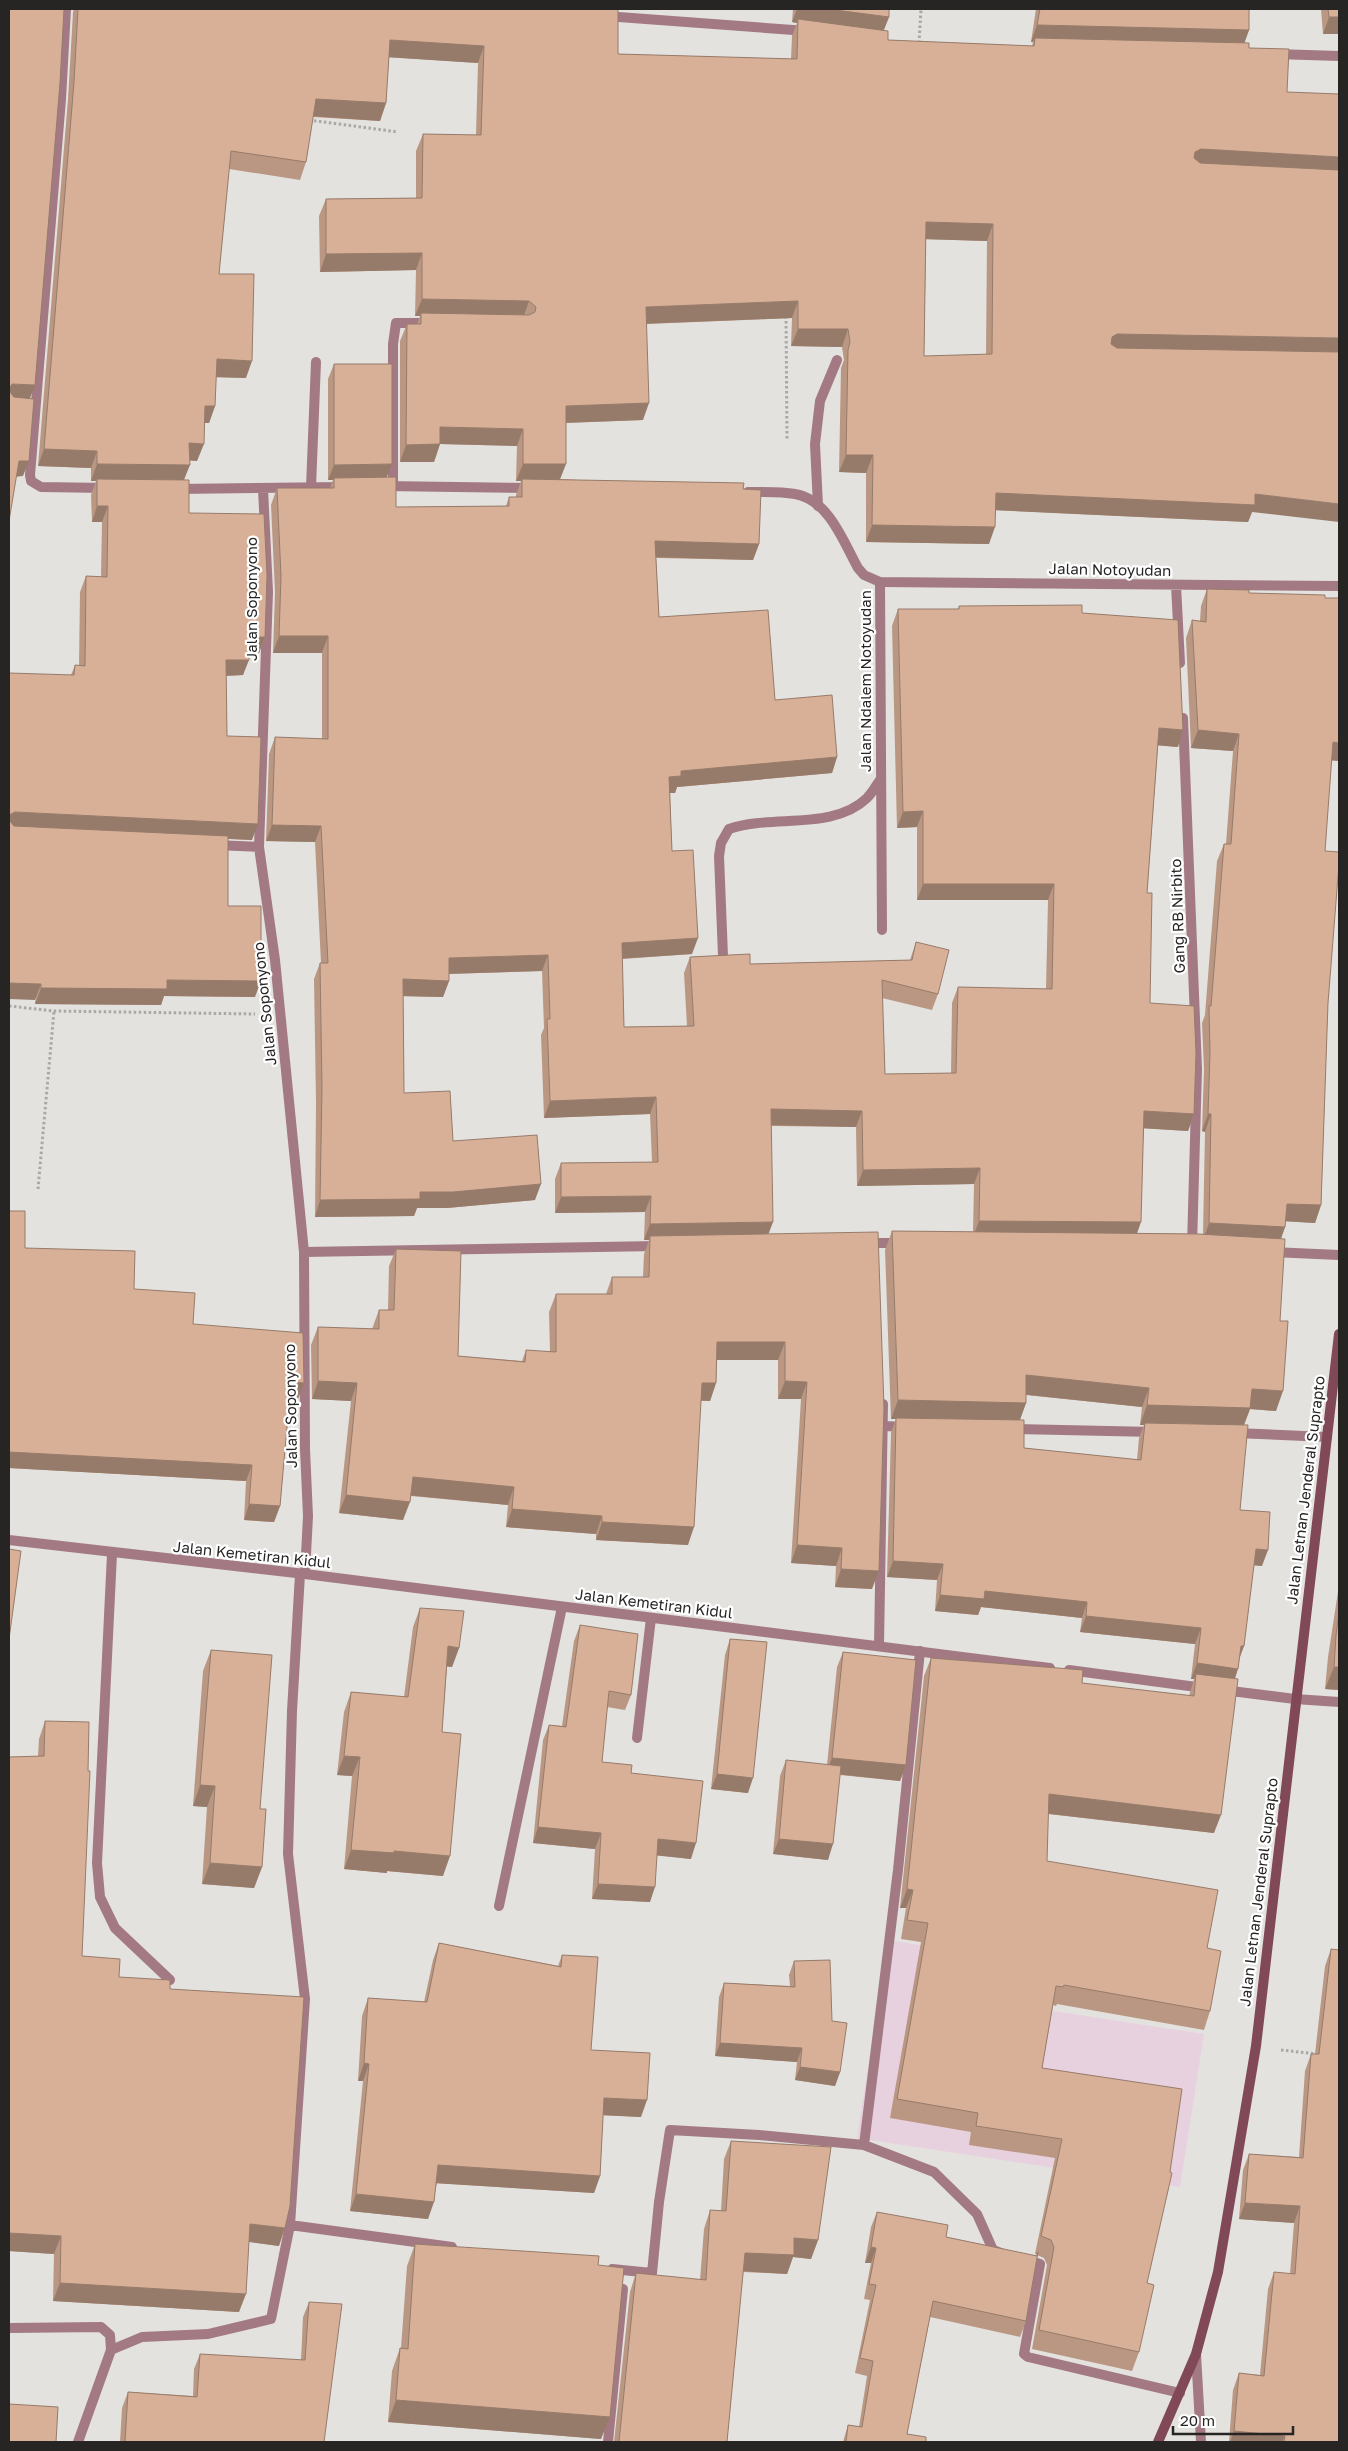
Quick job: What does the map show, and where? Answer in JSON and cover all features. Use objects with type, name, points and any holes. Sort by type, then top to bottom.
[{"type":"main road","name":"Jalan Letnan Jenderal Suprapto","points":[[1158,2442],[1196,2354],[1218,2272],[1256,2046],[1339,1334]]},
{"type":"street","points":[[66,9],[61,99],[31,408],[31,480],[41,487],[115,488]]},
{"type":"street","points":[[590,15],[814,32]]},
{"type":"street","points":[[1261,54],[1339,56]]},
{"type":"street","points":[[393,486],[393,344],[396,323],[435,324]]},
{"type":"street","points":[[818,506],[816,444],[820,401],[838,360]]},
{"type":"street","points":[[311,487],[316,362]]},
{"type":"street","points":[[375,486],[541,488]]},
{"type":"street","points":[[164,489],[357,487]]},
{"type":"street","name":"Jalan Soponyono","points":[[111,2350],[142,2337],[208,2334],[271,2319],[290,2225],[305,1999],[288,1854],[292,1711],[308,1516],[305,1450],[304,1252],[275,960],[259,847],[268,592],[263,488]]},
{"type":"street","points":[[738,492],[797,494],[818,506],[828,514],[858,568],[864,575],[880,582]]},
{"type":"street","name":"Jalan Notoyudan","points":[[880,582],[1339,586]]},
{"type":"street","name":"Jalan Ndalem Notoyudan","points":[[880,582],[882,930]]},
{"type":"street","points":[[1176,585],[1180,674]]},
{"type":"street","name":"Gang RB Nirbito","points":[[1182,704],[1197,1069],[1191,1247]]},
{"type":"street","name":"Jalan Ndalem Notoyudan","points":[[723,956],[719,856],[721,843],[729,829],[746,823],[834,817],[852,809],[867,798],[880,780]]},
{"type":"street","points":[[200,844],[259,847]]},
{"type":"street","points":[[858,1243],[878,1248],[907,1243]]},
{"type":"street","points":[[304,1252],[670,1246]]},
{"type":"street","points":[[1266,1252],[1339,1255]]},
{"type":"street","points":[[879,1646],[883,1397]]},
{"type":"street","points":[[884,1426],[913,1427]]},
{"type":"street","points":[[1001,1429],[1166,1432]]},
{"type":"street","points":[[1225,1433],[1327,1437]]},
{"type":"street","name":"Jalan Kemetiran Kidul","points":[[9,1540],[112,1554],[302,1574],[1295,1699],[1339,1702]]},
{"type":"street","points":[[112,1554],[97,1864],[100,1897],[115,1928],[170,1980]]},
{"type":"street","points":[[498,1906],[562,1607]]},
{"type":"street","points":[[636,1738],[651,1618]]},
{"type":"street","points":[[864,2145],[898,1870],[920,1651]]},
{"type":"street","points":[[596,2266],[652,2273],[659,2202],[670,2130],[759,2135],[864,2145],[934,2172],[977,2214],[993,2250],[1040,2264],[1024,2354],[1028,2357],[1180,2393]]},
{"type":"street","points":[[290,2225],[458,2248]]},
{"type":"street","points":[[608,2442],[623,2289]]},
{"type":"street","points":[[9,2328],[101,2327],[110,2334],[111,2350],[78,2442]]},
{"type":"street","points":[[1196,2354],[1201,2442]]},
{"type":"path","points":[[918,46],[921,9]]},
{"type":"path","points":[[307,120],[398,132]]},
{"type":"path","points":[[786,315],[787,443]]},
{"type":"path","points":[[9,1006],[54,1011],[280,1015]]},
{"type":"path","points":[[38,1189],[54,1011]]},
{"type":"path","points":[[1256,2046],[1321,2054]]},
{"type":"shaded area","points":[[888,1940],[995,1957],[989,2001],[1204,2034],[1180,2187],[857,2138]]},
{"type":"building","points":[[9,9],[64,9],[60,83],[35,385],[12,384],[9,389]]},
{"type":"building","points":[[78,9],[618,9],[618,54],[797,59],[798,19],[888,31],[888,40],[1034,46],[1035,38],[1249,43],[1249,48],[1289,49],[1287,92],[1339,94],[1339,157],[1201,149],[1195,152],[1194,158],[1200,163],[1339,170],[1339,338],[1117,334],[1112,337],[1111,344],[1117,348],[1339,352],[1339,504],[1255,494],[1255,505],[996,493],[995,527],[872,525],[873,455],[846,455],[848,350],[850,342],[848,329],[798,329],[798,301],[646,307],[649,403],[566,406],[566,464],[523,464],[523,429],[440,427],[440,444],[406,445],[407,324],[421,324],[421,313],[529,315],[535,312],[536,307],[529,301],[422,299],[422,253],[326,254],[326,199],[422,198],[423,134],[481,135],[484,46],[390,40],[386,103],[316,99],[306,162],[231,151],[219,274],[254,274],[252,361],[217,359],[215,406],[205,406],[204,444],[189,443],[190,465],[97,464],[97,451],[44,449],[74,82]],"holes":[[[926,222],[993,224],[992,354],[924,356]]]},
{"type":"building","points":[[828,9],[889,9],[889,17]]},
{"type":"building","points":[[1040,9],[1249,9],[1249,30],[1037,25]]},
{"type":"building","points":[[1328,9],[1339,9],[1339,17],[1329,17]]},
{"type":"building","points":[[334,364],[392,364],[392,464],[334,465]]},
{"type":"building","points":[[9,391],[14,397],[34,399],[29,461],[19,461],[9,521]]},
{"type":"building","points":[[396,477],[396,507],[509,506],[509,497],[522,497],[522,479],[744,483],[743,489],[761,490],[759,544],[655,541],[659,617],[768,610],[775,700],[832,695],[837,757],[681,771],[681,776],[669,777],[672,851],[693,850],[698,938],[622,943],[624,1027],[694,1026],[690,957],[750,954],[750,964],[912,960],[916,942],[949,950],[938,994],[882,980],[885,1074],[956,1073],[958,987],[1052,989],[1054,884],[923,884],[923,811],[903,812],[898,609],[959,609],[959,606],[1082,605],[1082,613],[1178,620],[1183,730],[1159,728],[1147,893],[1152,893],[1150,1003],[1194,1006],[1196,1053],[1194,1114],[1144,1111],[1141,1222],[979,1221],[980,1168],[863,1170],[862,1111],[771,1109],[773,1222],[650,1224],[651,1196],[561,1197],[561,1163],[658,1162],[656,1097],[550,1101],[547,1019],[550,1019],[548,955],[449,958],[449,981],[403,979],[404,1093],[450,1091],[453,1141],[537,1135],[541,1184],[453,1192],[420,1192],[420,1199],[320,1200],[322,1087],[320,963],[328,963],[321,826],[272,825],[275,737],[328,739],[328,636],[279,636],[281,576],[277,488],[334,488],[334,478]]},
{"type":"building","points":[[97,479],[189,480],[189,513],[264,514],[267,576],[265,637],[249,637],[249,660],[226,660],[227,736],[261,737],[258,824],[15,812],[9,815],[9,673],[74,675],[75,665],[85,666],[86,576],[107,577],[108,506],[97,506]]},
{"type":"building","points":[[1207,589],[1249,590],[1249,593],[1325,595],[1325,598],[1339,598],[1339,743],[1333,742],[1325,851],[1339,852],[1339,864],[1328,1003],[1321,1205],[1287,1204],[1285,1227],[1209,1223],[1211,1114],[1208,1114],[1209,1006],[1211,1006],[1224,844],[1231,844],[1239,734],[1198,730],[1192,620],[1206,622]]},
{"type":"building","points":[[9,820],[14,826],[228,836],[228,906],[261,906],[261,981],[167,980],[167,989],[41,988],[41,984],[9,983]]},
{"type":"building","points":[[9,1211],[25,1211],[25,1248],[135,1251],[134,1289],[195,1293],[193,1324],[303,1333],[304,1383],[291,1382],[280,1506],[249,1504],[252,1465],[9,1452]]},
{"type":"building","points":[[892,1231],[1198,1234],[1285,1239],[1280,1321],[1288,1321],[1283,1391],[1252,1389],[1250,1408],[1147,1405],[1149,1388],[1026,1375],[1026,1403],[898,1400]]},
{"type":"building","points":[[878,1232],[884,1408],[879,1571],[841,1569],[842,1548],[797,1545],[807,1382],[785,1381],[785,1342],[717,1342],[716,1383],[702,1383],[694,1527],[602,1522],[602,1516],[512,1509],[514,1487],[413,1477],[410,1502],[346,1495],[357,1383],[318,1381],[318,1327],[379,1329],[379,1310],[394,1310],[396,1249],[461,1251],[458,1356],[525,1362],[526,1350],[556,1352],[556,1294],[612,1294],[612,1277],[649,1277],[650,1236]]},
{"type":"building","points":[[896,1418],[1024,1420],[1024,1448],[1141,1460],[1145,1423],[1248,1425],[1240,1510],[1270,1512],[1268,1550],[1256,1549],[1244,1646],[1241,1646],[1238,1669],[1197,1663],[1201,1628],[1086,1616],[1087,1602],[985,1591],[984,1599],[940,1595],[943,1564],[893,1561]]},
{"type":"building","points":[[9,1549],[21,1551],[9,1639]]},
{"type":"building","points":[[420,1608],[464,1611],[459,1648],[448,1646],[442,1732],[461,1734],[450,1856],[394,1851],[394,1853],[351,1850],[360,1757],[344,1756],[351,1692],[408,1697]]},
{"type":"building","points":[[1339,1613],[1339,1667],[1334,1667],[1336,1635]]},
{"type":"building","points":[[580,1625],[638,1634],[631,1695],[609,1691],[602,1762],[632,1765],[631,1773],[703,1781],[696,1843],[658,1839],[655,1887],[598,1884],[601,1833],[538,1827],[549,1725],[566,1727]]},
{"type":"building","points":[[730,1639],[767,1642],[753,1778],[717,1774]]},
{"type":"building","points":[[211,1650],[272,1655],[260,1809],[266,1809],[262,1867],[210,1863],[215,1786],[200,1785]]},
{"type":"building","points":[[843,1652],[916,1660],[906,1765],[832,1758]]},
{"type":"building","points":[[931,1658],[1083,1670],[1082,1683],[1194,1696],[1196,1674],[1238,1679],[1221,1815],[1049,1794],[1047,1861],[1218,1890],[1207,1948],[1221,1951],[1210,2011],[1064,1985],[1063,1987],[1056,1986],[1042,2068],[1182,2089],[1170,2172],[1172,2173],[1147,2283],[1154,2285],[1139,2352],[1039,2330],[1054,2247],[1051,2240],[1041,2236],[1062,2139],[976,2126],[978,2113],[897,2099],[928,1923],[907,1920],[913,1890],[907,1889]]},
{"type":"building","points":[[45,1721],[89,1722],[88,1771],[90,1771],[82,1956],[120,1959],[119,1977],[170,1980],[170,1989],[304,1997],[290,2206],[285,2228],[250,2224],[246,2294],[60,2283],[61,2236],[9,2233],[9,1757],[44,1756]]},
{"type":"building","points":[[786,1760],[841,1766],[833,1844],[779,1839]]},
{"type":"building","points":[[439,1943],[561,1967],[562,1955],[598,1957],[591,2050],[650,2053],[647,2100],[604,2098],[600,2176],[438,2165],[434,2202],[356,2194],[369,2064],[364,2063],[368,1998],[427,2002]]},
{"type":"building","points":[[1331,1949],[1339,1950],[1339,2442],[1284,2442],[1285,2436],[1234,2431],[1239,2373],[1264,2376],[1274,2272],[1295,2274],[1300,2206],[1245,2203],[1249,2154],[1303,2158],[1311,2054],[1319,2054]]},
{"type":"building","points":[[830,1960],[832,2021],[847,2023],[840,2072],[800,2067],[802,2048],[720,2043],[724,1983],[795,1987],[794,1961]]},
{"type":"building","points":[[731,2141],[831,2147],[818,2240],[794,2238],[794,2255],[745,2253],[727,2442],[619,2442],[636,2273],[706,2280],[710,2210],[726,2211]]},
{"type":"building","points":[[877,2212],[948,2225],[946,2237],[1037,2256],[1038,2252],[1026,2321],[933,2301],[907,2434],[926,2437],[926,2442],[846,2442],[848,2425],[862,2427],[873,2361],[860,2358],[876,2285],[869,2284],[876,2248],[871,2247]]},
{"type":"building","points":[[415,2244],[599,2256],[598,2265],[624,2268],[610,2417],[396,2400],[400,2348],[408,2349]]},
{"type":"building","points":[[309,2302],[342,2304],[324,2442],[125,2442],[128,2392],[197,2397],[200,2354],[305,2360]]},
{"type":"building","points":[[9,2404],[58,2407],[56,2442],[9,2442]]}]
